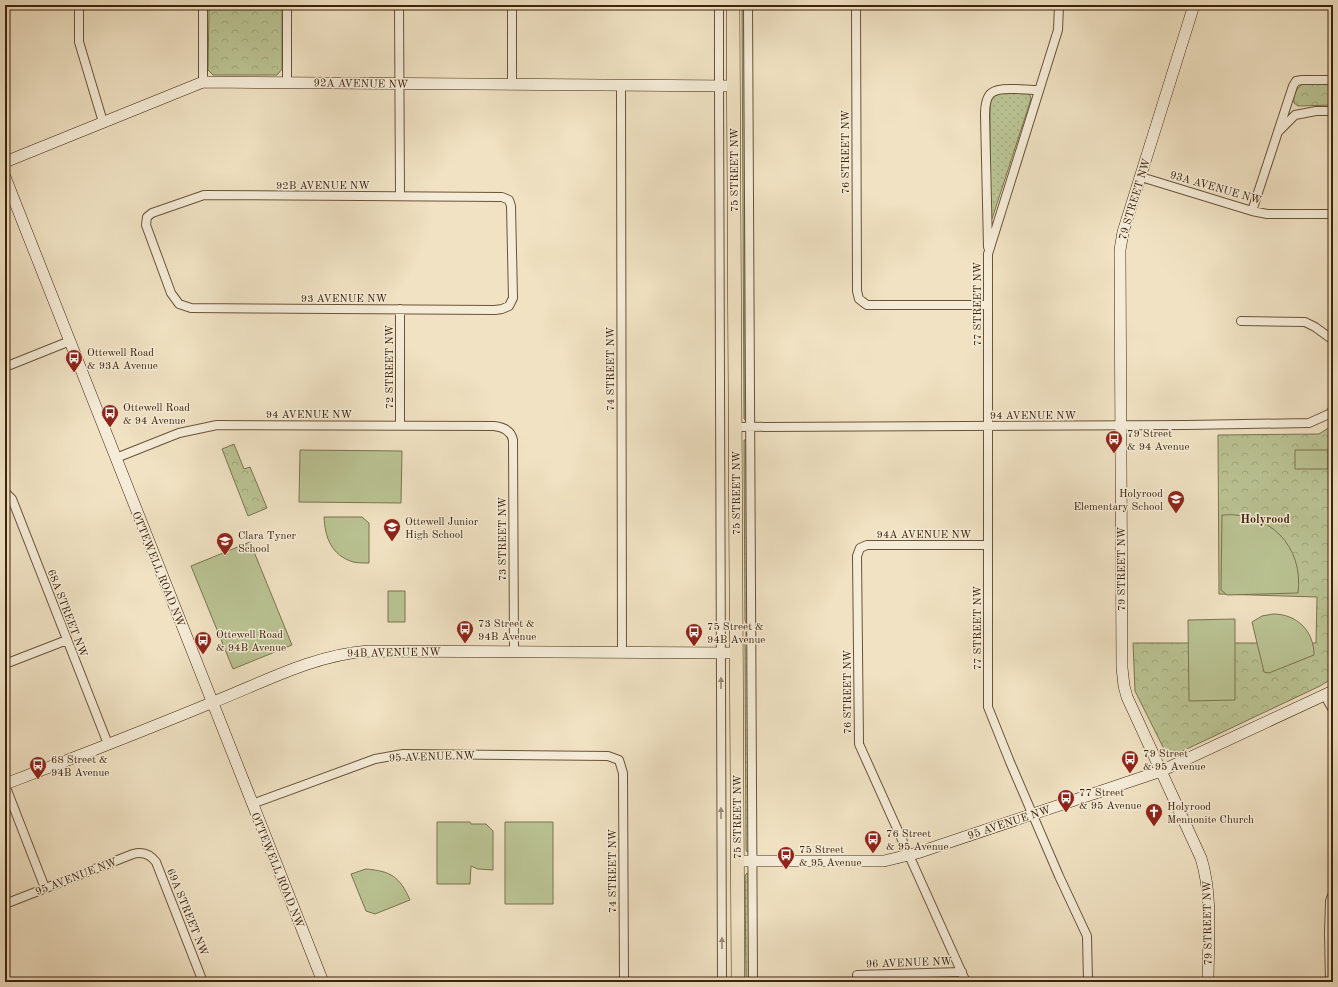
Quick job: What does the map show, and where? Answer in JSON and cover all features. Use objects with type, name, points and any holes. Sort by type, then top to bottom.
[{"type":"main road","name":"75 STREET NW","points":[[733,5],[738,982]]},
{"type":"street","points":[[79,5],[79,42],[103,122]]},
{"type":"street","points":[[202,82],[203,8],[205,5]]},
{"type":"street","points":[[287,5],[287,83]]},
{"type":"street","points":[[399,5],[400,196]]},
{"type":"street","points":[[512,5],[512,85]]},
{"type":"street","name":"75 STREET NW","points":[[720,5],[718,86],[722,982]]},
{"type":"street","name":"75 STREET NW","points":[[748,5],[753,982]]},
{"type":"street","name":"76 STREET NW","points":[[856,5],[858,299],[867,305],[988,305]]},
{"type":"street","points":[[856,15],[862,5]]},
{"type":"street","name":"77 STREET NW","points":[[988,254],[1058,30],[1059,5]]},
{"type":"street","name":"79 STREET NW","points":[[1194,5],[1123,232],[1120,250],[1122,674],[1127,696],[1206,872],[1208,892],[1208,982]]},
{"type":"street","points":[[1252,211],[1293,86],[1296,82],[1302,80],[1333,80]]},
{"type":"street","name":"92A AVENUE NW","points":[[5,162],[202,82],[733,86]]},
{"type":"street","name":"74 STREET NW","points":[[621,86],[622,652]]},
{"type":"street","name":"77 STREET NW","points":[[1039,90],[1001,89],[990,93],[987,100],[985,115],[988,254],[988,707],[1059,876],[1087,936],[1088,982]]},
{"type":"street","points":[[1278,133],[1295,115],[1316,111],[1333,111]]},
{"type":"street","name":"OTTEWELL ROAD NW","points":[[5,177],[323,982]]},
{"type":"street","name":"93A AVENUE NW","points":[[1141,177],[1252,211],[1267,214],[1333,214]]},
{"type":"street","name":"92B AVENUE NW","points":[[179,304],[171,294],[146,225],[148,217],[152,213],[204,195],[400,196],[502,197],[509,200],[511,206],[513,298],[509,306]]},
{"type":"street","name":"93 AVENUE NW","points":[[179,304],[191,308],[400,310],[495,310],[509,306]]},
{"type":"street","name":"72 STREET NW","points":[[400,310],[400,425]]},
{"type":"street","points":[[1241,321],[1305,322],[1315,327],[1333,340]]},
{"type":"street","points":[[5,367],[70,341]]},
{"type":"street","name":"94 AVENUE NW","points":[[735,427],[1121,426],[1309,423],[1331,412]]},
{"type":"street","name":"94 AVENUE NW","points":[[116,458],[179,433],[217,425],[494,426],[506,429]]},
{"type":"street","name":"73 STREET NW","points":[[506,429],[512,436],[513,440],[514,651]]},
{"type":"street","name":"68A STREET NW","points":[[5,492],[12,500],[108,744]]},
{"type":"street","name":"94A AVENUE NW","points":[[860,548],[867,545],[988,545]]},
{"type":"street","name":"76 STREET NW","points":[[860,548],[858,556],[858,744],[966,982]]},
{"type":"street","points":[[5,664],[67,640]]},
{"type":"street","name":"94B AVENUE NW","points":[[5,785],[311,662],[342,654],[368,651],[736,653]]},
{"type":"street","points":[[1329,693],[1333,710]]},
{"type":"street","name":"95 AVENUE NW","points":[[737,861],[884,861],[909,855],[1161,771],[1329,693]]},
{"type":"street","name":"95 AVENUE NW","points":[[252,804],[374,759],[404,754],[593,755],[608,756],[619,760]]},
{"type":"street","name":"74 STREET NW","points":[[619,760],[623,773],[624,982]]},
{"type":"street","points":[[5,785],[46,888]]},
{"type":"street","name":"95 AVENUE NW","points":[[5,904],[133,854],[147,854]]},
{"type":"street","name":"69A STREET NW","points":[[147,854],[156,862],[203,982]]},
{"type":"street","points":[[1330,982],[1330,901],[1333,893]]},
{"type":"street","name":"96 AVENUE NW","points":[[857,978],[962,972]]},
{"type":"green space","points":[[212,5],[280,5],[282,8],[282,69],[277,75],[213,75],[208,70],[209,9]]},
{"type":"green space","points":[[742,5],[745,5],[745,420],[744,419]]},
{"type":"green space","points":[[1333,83],[1333,105],[1298,106],[1294,103],[1296,92],[1303,84]]},
{"type":"green space","points":[[1027,93],[1030,95],[1031,99],[992,219],[990,219],[990,99],[994,94]]},
{"type":"green space","points":[[1333,425],[1333,678],[1320,686],[1172,756],[1168,756],[1135,691],[1133,643],[1316,643],[1317,597],[1219,594],[1218,435],[1319,434]]},
{"type":"green space","points":[[744,440],[746,440],[748,639],[746,639],[745,621]]},
{"type":"green space","points":[[234,444],[244,469],[250,467],[267,508],[248,516],[222,449]]},
{"type":"green space","points":[[300,450],[402,451],[401,503],[299,502]]},
{"type":"green space","points":[[1295,450],[1328,450],[1328,469],[1295,469]]},
{"type":"green space","points":[[1222,515],[1239,515],[1255,519],[1280,535],[1289,547],[1295,560],[1298,576],[1298,593],[1227,595],[1221,590]]},
{"type":"green space","points":[[324,517],[362,517],[369,523],[369,563],[353,562],[345,559],[334,550],[328,538]]},
{"type":"green space","points":[[250,542],[292,645],[233,669],[191,566]]},
{"type":"green space","points":[[388,591],[405,591],[405,622],[388,622]]},
{"type":"green space","points":[[1273,614],[1290,617],[1297,621],[1307,631],[1311,638],[1314,655],[1269,673],[1264,672],[1252,622],[1262,616]]},
{"type":"green space","points":[[1235,619],[1235,700],[1189,701],[1188,620]]},
{"type":"green space","points":[[748,643],[749,851],[747,852],[745,644]]},
{"type":"green space","points":[[437,822],[470,822],[471,824],[486,824],[493,831],[493,870],[478,869],[471,866],[470,884],[437,884]]},
{"type":"green space","points":[[505,822],[553,822],[553,904],[505,904]]},
{"type":"green space","points":[[366,869],[382,871],[394,877],[402,886],[410,900],[375,914],[366,911],[351,874]]},
{"type":"green space","points":[[747,873],[749,982],[746,982],[745,876]]},
{"type":"place","name":"Ottewell Road & 93A Avenue","points":[[74,373]]},
{"type":"place","name":"Ottewell Road & 94 Avenue","points":[[110,428]]},
{"type":"place","name":"79 Street & 94 Avenue","points":[[1114,454]]},
{"type":"place","name":"Holyrood Elementary School","points":[[1176,514]]},
{"type":"place","name":"Ottewell Junior High School","points":[[392,542]]},
{"type":"place","name":"Clara Tyner School","points":[[225,556]]},
{"type":"place","name":"73 Street & 94B Avenue","points":[[465,644]]},
{"type":"place","name":"75 Street & 94B Avenue","points":[[694,647]]},
{"type":"place","name":"Ottewell Road & 94B Avenue","points":[[203,655]]},
{"type":"place","name":"79 Street & 95 Avenue","points":[[1130,774]]},
{"type":"place","name":"68 Street & 94B Avenue","points":[[38,780]]},
{"type":"place","name":"77 Street & 95 Avenue","points":[[1066,813]]},
{"type":"place","name":"Holyrood Mennonite Church","points":[[1154,827]]},
{"type":"place","name":"76 Street & 95 Avenue","points":[[873,854]]},
{"type":"place","name":"75 Street & 95 Avenue","points":[[786,870]]},
{"type":"district","name":"Holyrood","points":[[1265,519]]}]
